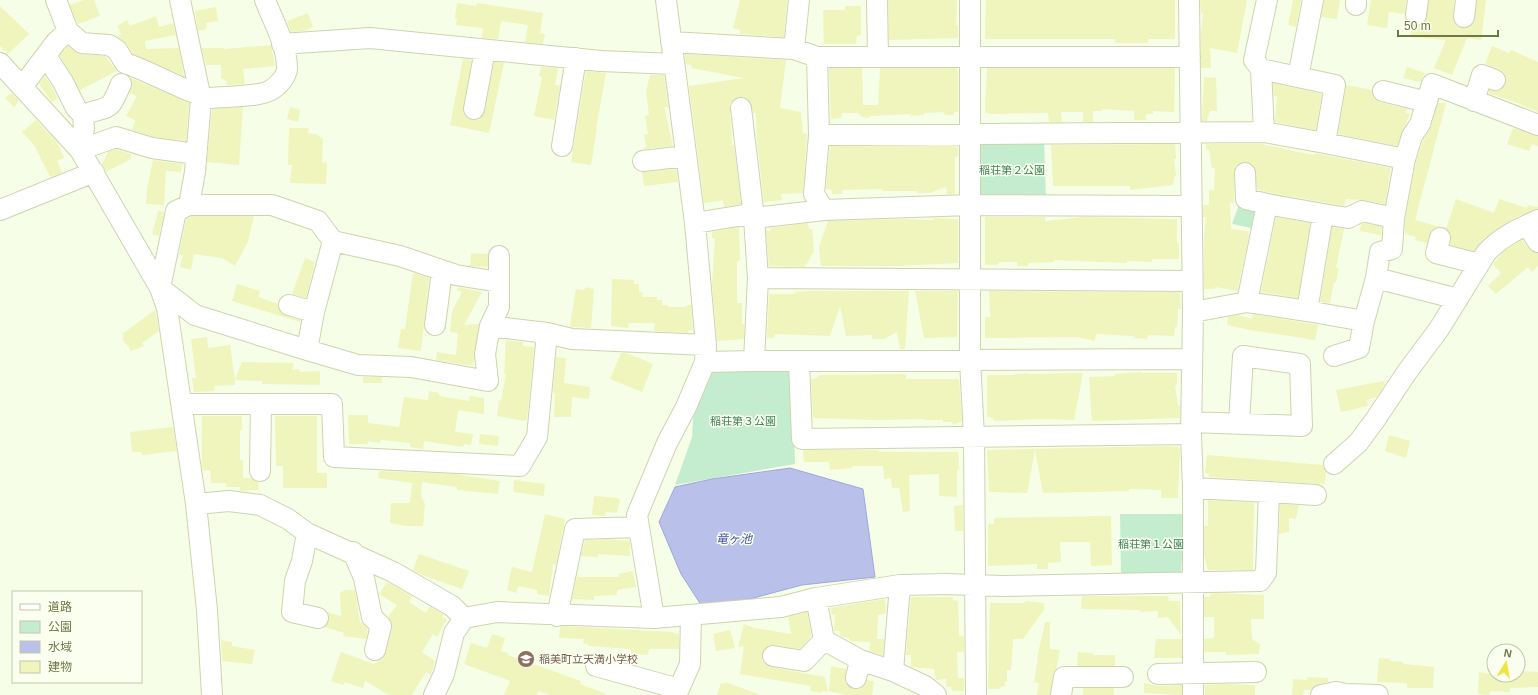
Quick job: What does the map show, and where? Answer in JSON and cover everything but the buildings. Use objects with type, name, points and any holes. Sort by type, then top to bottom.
[{"type":"street","points":[[56,0],[68,31],[82,43],[109,46],[117,50],[125,63],[143,69],[200,97],[251,95],[271,90],[283,79],[287,69],[282,44],[265,0]]},
{"type":"street","points":[[180,0],[200,97],[196,154],[190,205]]},
{"type":"street","points":[[654,618],[637,515],[706,354],[695,223],[666,0]]},
{"type":"street","points":[[794,49],[799,0]]},
{"type":"street","points":[[877,0],[878,57]]},
{"type":"street","points":[[970,0],[970,360],[974,437],[976,695]]},
{"type":"street","points":[[1189,0],[1193,312],[1191,428],[1193,488],[1193,695]]},
{"type":"street","points":[[1264,132],[1261,69],[1254,60],[1267,0]]},
{"type":"street","points":[[1298,77],[1311,8]]},
{"type":"street","points":[[22,87],[56,42],[68,31]]},
{"type":"street","points":[[282,44],[370,38],[576,58],[674,64]]},
{"type":"street","points":[[671,42],[794,49],[817,57],[1190,57]]},
{"type":"street","points":[[474,109],[484,50]]},
{"type":"street","points":[[46,56],[63,82],[76,108],[83,115],[84,128],[80,150]]},
{"type":"street","points":[[817,57],[819,135],[814,194],[824,210]]},
{"type":"street","points":[[560,136],[576,58]]},
{"type":"street","points":[[0,63],[80,150],[160,288],[167,308],[196,504],[207,610],[212,695]]},
{"type":"street","points":[[1261,69],[1336,85],[1325,143]]},
{"type":"street","points":[[1474,101],[1482,75],[1495,80]]},
{"type":"street","points":[[83,115],[109,107],[121,84]]},
{"type":"street","points":[[1334,356],[1359,348],[1364,321],[1376,278],[1380,252],[1392,249],[1394,218],[1405,159],[1412,136],[1420,124],[1432,84],[1538,125]]},
{"type":"street","points":[[1383,91],[1427,102]]},
{"type":"street","points":[[747,118],[758,278],[754,361]]},
{"type":"street","points":[[819,135],[1264,132],[1405,159]]},
{"type":"street","points":[[80,150],[116,137],[152,148],[196,154]]},
{"type":"street","points":[[643,162],[686,156]]},
{"type":"street","points":[[0,210],[94,172]]},
{"type":"street","points":[[1245,173],[1246,199],[1348,218],[1362,211],[1394,218]]},
{"type":"street","points":[[1247,302],[1268,204]]},
{"type":"street","points":[[160,288],[176,210],[190,205],[272,205],[318,221],[333,241],[400,256],[442,271],[499,282]]},
{"type":"street","points":[[695,223],[744,215],[754,218],[824,210],[971,205],[1191,206]]},
{"type":"street","points":[[1307,311],[1323,214]]},
{"type":"street","points":[[1334,464],[1358,442],[1375,420],[1458,299],[1479,264],[1494,244],[1512,231],[1533,222],[1538,242]]},
{"type":"street","points":[[1440,238],[1436,252],[1479,264]]},
{"type":"street","points":[[306,350],[314,312],[333,241]]},
{"type":"street","points":[[160,288],[195,315],[358,365],[411,367],[488,381],[485,354],[490,326],[499,307],[499,256]]},
{"type":"street","points":[[435,325],[442,271]]},
{"type":"street","points":[[758,278],[1192,281]]},
{"type":"street","points":[[1376,278],[1458,299]]},
{"type":"street","points":[[1193,312],[1247,302],[1364,321]]},
{"type":"street","points":[[289,305],[314,312]]},
{"type":"street","points":[[490,326],[547,333],[572,339],[754,361],[1192,359]]},
{"type":"street","points":[[182,404],[332,404],[334,457],[520,466],[537,437],[547,333]]},
{"type":"street","points":[[799,361],[802,439],[974,437],[1191,428],[1239,423]]},
{"type":"street","points":[[255,460],[261,405]]},
{"type":"street","points":[[1193,488],[1316,495]]},
{"type":"street","points":[[434,695],[444,674],[454,633],[464,618],[497,612],[557,616],[654,618],[781,608],[816,598],[900,585],[1002,586],[1260,582],[1266,573],[1269,492]]},
{"type":"street","points":[[196,504],[229,501],[260,505],[288,519],[307,533],[353,552],[393,572],[452,606],[464,618]]},
{"type":"street","points":[[557,616],[575,529],[640,527]]},
{"type":"street","points":[[307,533],[302,561],[295,582],[292,612],[318,618]]},
{"type":"street","points":[[353,552],[364,578],[372,617],[381,626],[375,650]]},
{"type":"street","points":[[893,671],[900,585]]},
{"type":"street","points":[[816,598],[824,640],[858,669],[893,671],[925,686],[936,695]]},
{"type":"street","points":[[596,666],[679,689],[690,664],[691,615]]},
{"type":"street","points":[[773,656],[804,661],[824,640]]},
{"type":"street","points":[[1158,674],[1256,672]]},
{"type":"street","points":[[1063,679],[1123,676]]},
{"type":"street","points":[[1321,695],[1336,692],[1345,694],[1378,695]]},
{"type":"green space","name":"稲荘第２公園","points":[[1044,138],[1046,200],[979,201],[977,140]]},
{"type":"green space","points":[[1239,205],[1260,209],[1256,229],[1232,224]]},
{"type":"green space","name":"稲荘第３公園","points":[[792,370],[795,464],[675,485],[692,437],[694,401],[708,372]]},
{"type":"green space","name":"稲荘第１公園","points":[[1120,514],[1184,514],[1181,576],[1121,574]]},
{"type":"water","name":"竜ヶ池","points":[[790,468],[863,489],[875,577],[802,585],[705,611],[681,574],[659,522],[675,487],[712,479]]},
{"type":"place","name":"稲美町立天満小学校","points":[[526,659]]}]
